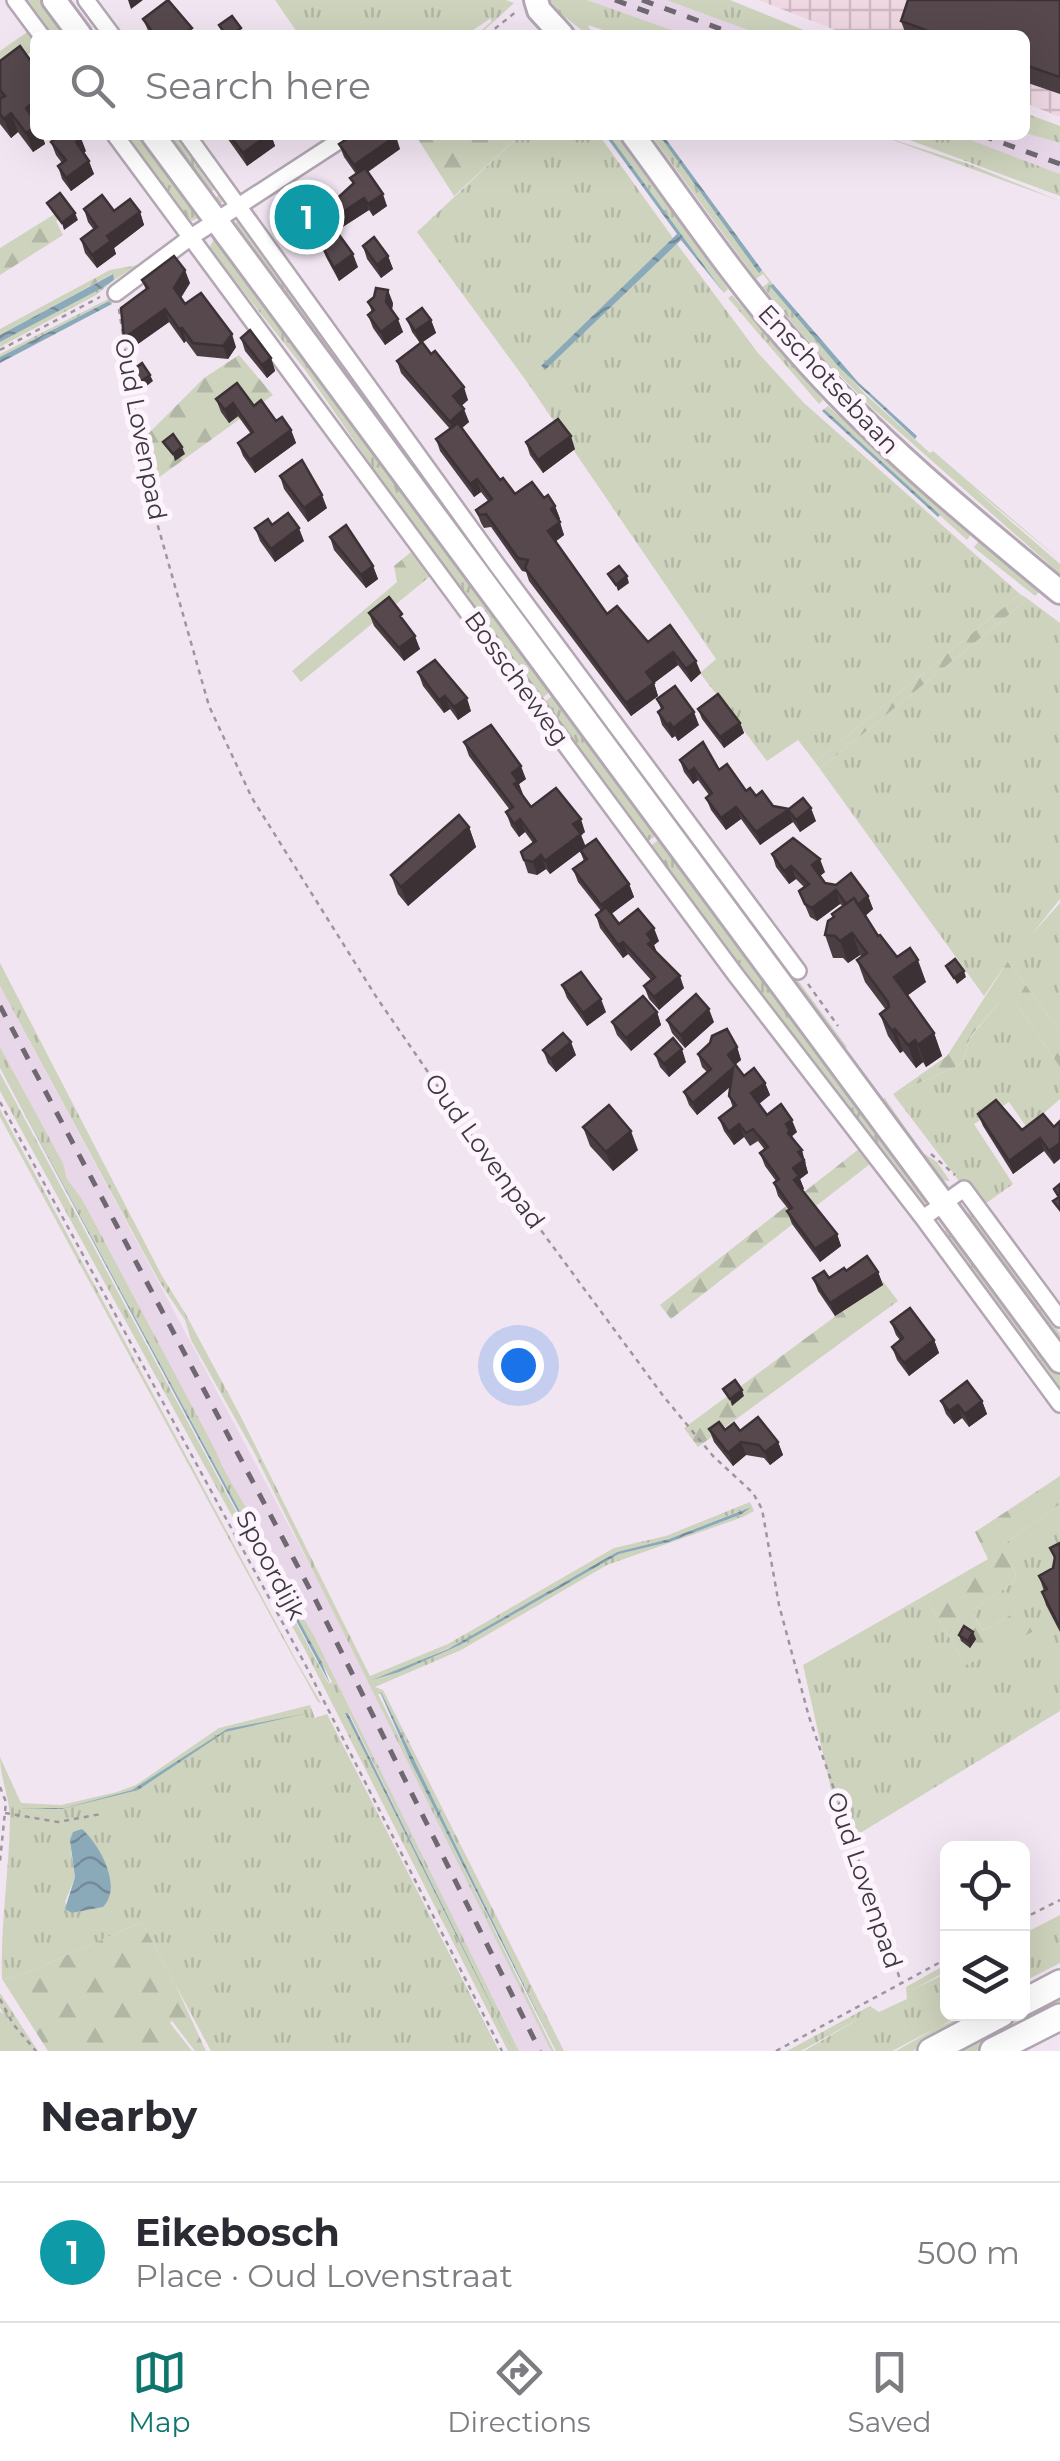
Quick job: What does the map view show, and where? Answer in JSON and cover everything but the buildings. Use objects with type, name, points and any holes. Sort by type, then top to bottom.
[{"type":"main road","points":[[54,0],[76,30]]},
{"type":"main road","points":[[529,4],[557,30]]},
{"type":"main road","name":"Bosscheweg","points":[[157,140],[1060,1361]]},
{"type":"main road","name":"Enschotsebaan","points":[[637,140],[748,292],[810,364],[907,461],[1060,592]]},
{"type":"main road","points":[[1030,1998],[1060,1984]]},
{"type":"main road","points":[[993,2051],[1060,2017]]},
{"type":"main road","points":[[932,2051],[988,2021]]},
{"type":"street","points":[[15,0],[37,30]]},
{"type":"street","points":[[86,0],[108,30]]},
{"type":"street","name":"Bosscheweg","points":[[119,140],[735,974],[1060,1404]]},
{"type":"street","name":"Bosscheweg","points":[[191,140],[497,565],[798,971]]},
{"type":"street","points":[[116,293],[191,238],[340,140]]},
{"type":"street","points":[[677,847],[698,833]]},
{"type":"street","points":[[923,1218],[964,1189],[1060,1319]]},
{"type":"path","points":[[494,30],[529,4]]},
{"type":"path","points":[[0,350],[98,298],[116,293]]},
{"type":"path","name":"Oud Lovenpad","points":[[116,293],[146,484],[216,722],[252,798],[377,998],[470,1134],[664,1398],[713,1456],[752,1492],[762,1510],[779,1605],[809,1717],[901,1982]]},
{"type":"path","points":[[798,971],[842,1031]]},
{"type":"path","name":"Spoordijk","points":[[0,1102],[305,1664],[502,2051]]},
{"type":"path","points":[[928,1151],[950,1169],[964,1189]]},
{"type":"path","points":[[0,1787],[6,1802],[0,1861]]},
{"type":"path","points":[[5,1813],[58,1822],[101,1814]]},
{"type":"path","points":[[1030,1915],[1060,1900]]},
{"type":"path","points":[[776,2051],[940,1962]]},
{"type":"path","points":[[0,1999],[13,2024],[36,2051]]},
{"type":"shaded area","points":[[587,0],[666,0],[748,30],[672,30]]},
{"type":"shaded area","points":[[758,0],[1060,0],[1060,117],[1030,105],[1030,30],[835,30]]},
{"type":"shaded area","points":[[1030,134],[1060,143],[1060,174],[971,140],[1030,140]]},
{"type":"shaded area","points":[[0,986],[328,1599],[551,2051],[519,2051],[300,1610],[82,1199],[67,1179],[63,1163],[0,1047]]},
{"type":"green space","points":[[23,0],[42,0],[64,30],[45,30]]},
{"type":"green space","points":[[275,0],[514,3],[484,30],[491,18],[473,30],[296,30]]},
{"type":"green space","points":[[550,0],[587,0],[672,30],[603,30],[588,25],[590,30],[582,30]]},
{"type":"green space","points":[[666,0],[730,0],[804,30],[748,30]]},
{"type":"green space","points":[[30,30],[30,53],[0,74],[0,51]]},
{"type":"green space","points":[[1030,115],[1060,126],[1060,143],[1030,134]]},
{"type":"green space","points":[[127,140],[146,140],[200,217],[186,219]]},
{"type":"green space","points":[[168,140],[182,140],[217,187],[211,192],[216,198],[221,190],[226,202],[217,203]]},
{"type":"green space","points":[[419,140],[515,140],[454,196]]},
{"type":"green space","points":[[515,140],[603,140],[673,238],[541,367],[545,369],[677,244],[758,353],[804,403],[1020,594],[815,762],[798,740],[767,761],[700,673],[716,659],[527,382],[417,232]]},
{"type":"green space","points":[[613,140],[620,140],[728,289],[724,293]]},
{"type":"green space","points":[[655,140],[663,140],[759,272],[762,270],[773,284],[771,287],[865,394],[1060,560],[968,484],[1060,564],[1060,574],[871,407],[814,349],[763,287],[769,282],[763,274],[756,279]]},
{"type":"green space","points":[[893,140],[969,164],[1060,201]]},
{"type":"green space","points":[[909,140],[971,140],[1060,174],[1060,196]]},
{"type":"green space","points":[[66,207],[70,213],[56,221],[63,235],[0,275],[0,248]]},
{"type":"green space","points":[[240,218],[522,613],[678,820],[673,824],[233,226]]},
{"type":"green space","points":[[215,237],[552,690],[541,699],[409,520],[306,371],[209,248]]},
{"type":"green space","points":[[138,265],[114,280],[112,274],[0,335],[0,329],[110,270]]},
{"type":"green space","points":[[114,280],[96,295],[0,347],[0,342]]},
{"type":"green space","points":[[732,295],[823,400],[819,404],[728,298]]},
{"type":"green space","points":[[112,297],[112,304],[109,301],[0,357],[0,354]]},
{"type":"green space","points":[[239,355],[273,395],[154,481],[144,438],[204,378]]},
{"type":"green space","points":[[828,406],[971,534],[967,540],[836,421],[824,409]]},
{"type":"green space","points":[[979,541],[1039,592],[1035,596],[977,550],[974,547]]},
{"type":"green space","points":[[416,548],[434,573],[301,682],[292,671],[397,582],[394,566]]},
{"type":"green space","points":[[1020,594],[1028,599],[820,769],[815,762]]},
{"type":"green space","points":[[1028,599],[1060,623],[1060,899],[1033,933],[1060,903],[1060,1032],[1008,961],[984,996],[820,769]]},
{"type":"green space","points":[[555,694],[658,834],[647,842],[544,702]]},
{"type":"green space","points":[[661,838],[928,1200],[925,1203],[919,1203],[843,1108],[649,847]]},
{"type":"green space","points":[[699,850],[847,1047],[840,1049],[697,853]]},
{"type":"green space","points":[[1008,961],[1060,1032],[1060,1067],[1015,1002],[999,1002],[970,1037],[958,1066],[893,1094],[947,1056]]},
{"type":"green space","points":[[0,963],[162,1276],[240,1415],[370,1676],[448,1644],[614,1548],[666,1536],[750,1502],[754,1511],[743,1517],[607,1565],[461,1650],[375,1687],[383,1690],[564,2051],[556,2051],[382,1694],[378,1694],[551,2051],[255,1454],[0,986]],"holes":[[[750,1507],[742,1514],[669,1542],[619,1554],[460,1645],[373,1682],[462,1642],[617,1552],[669,1539]]]},
{"type":"green space","points":[[1010,1000],[1060,1067],[1060,1099],[1027,1128],[1009,1102],[974,1124],[1013,1184],[985,1204],[959,1181],[893,1094],[958,1066],[970,1038],[999,1002]]},
{"type":"green space","points":[[0,1047],[313,1634],[519,2051],[508,2051],[304,1648],[0,1091],[0,1073],[329,1684],[332,1682],[0,1068]],"holes":[[[349,1713],[478,1979],[346,1714]]]},
{"type":"green space","points":[[884,1097],[923,1153],[937,1162],[950,1181],[937,1180],[882,1105]]},
{"type":"green space","points":[[0,1109],[321,1703],[277,1628],[0,1117]]},
{"type":"green space","points":[[859,1149],[870,1164],[671,1319],[660,1305]]},
{"type":"green space","points":[[971,1211],[1060,1333],[1060,1346],[964,1217]]},
{"type":"green space","points":[[950,1227],[1060,1376],[1060,1393],[942,1233]]},
{"type":"green space","points":[[883,1281],[898,1301],[698,1447],[684,1428]]},
{"type":"green space","points":[[1060,1476],[1060,1504],[1004,1544],[1016,1574],[1014,1582],[973,1613],[981,1629],[986,1630],[1022,1611],[1034,1631],[966,1665],[924,1596],[988,1559],[975,1532]]},
{"type":"green space","points":[[1060,1504],[1060,1711],[852,1838],[831,1789],[803,1665],[924,1596],[966,1665],[1017,1611],[986,1630],[981,1629],[973,1613],[1014,1582],[1016,1574],[1004,1544]]},
{"type":"green space","points":[[310,1705],[315,1718],[327,1714],[499,2051],[211,2051],[142,1922],[17,1977],[2,1979],[10,1820],[0,1757],[21,1803],[61,1805],[136,1785],[219,1728]],"holes":[[[71,1850],[103,1907],[72,1913],[65,1902],[75,1877]]]},
{"type":"green space","points":[[1060,1915],[1060,1963],[1030,1978],[1030,1931]]},
{"type":"green space","points":[[142,1922],[211,2051],[176,1986],[206,2051],[195,2051],[172,2021],[192,2051],[48,2051],[2,1979],[17,1977]]},
{"type":"green space","points":[[940,1968],[940,1975],[912,1990],[940,1976],[940,2021],[950,2021],[939,2027],[952,2021],[971,2021],[913,2051],[896,2051],[936,2028],[892,2051],[804,2051],[862,2017],[801,2051],[787,2051],[870,2006],[879,2012],[907,1999],[906,1987]]},
{"type":"green space","points":[[0,1993],[38,2051],[0,2051],[0,2011],[4,2015]]},
{"type":"green space","points":[[1060,1994],[1060,2007],[976,2051],[952,2051],[1009,2021],[1030,2021],[1030,2010]]},
{"type":"water","points":[[609,140],[613,140],[724,293],[681,240],[545,370],[541,366],[677,234]]},
{"type":"water","points":[[663,140],[667,140],[762,270],[759,273]]},
{"type":"water","points":[[113,274],[114,280],[102,288],[0,342],[0,335]]},
{"type":"water","points":[[773,284],[858,382],[917,436],[915,439],[839,367],[770,286]]},
{"type":"water","points":[[109,301],[112,304],[0,363],[0,357]]},
{"type":"water","points":[[824,409],[940,515],[822,411]]},
{"type":"water","points":[[0,1068],[322,1663],[330,1684]]},
{"type":"water","points":[[751,1507],[669,1542],[619,1554],[460,1645],[372,1680],[448,1649],[617,1552],[669,1539]]},
{"type":"water","points":[[382,1694],[556,2051],[411,1762]]},
{"type":"water","points":[[308,1713],[225,1732],[138,1790],[62,1809],[17,1808],[65,1808],[132,1790],[227,1729]]},
{"type":"water","points":[[345,1713],[348,1713],[514,2051]]},
{"type":"water","points":[[82,1829],[102,1855],[111,1889],[103,1907],[72,1913],[65,1909],[75,1877],[70,1840],[73,1832]]},
{"type":"railway","points":[[615,0],[653,14]]},
{"type":"railway","points":[[642,0],[723,30]]},
{"type":"railway","points":[[995,140],[1060,164]]},
{"type":"railway","points":[[0,1006],[314,1597],[540,2051]]},
{"type":"place","name":"Eikebosch","points":[[307,217]]}]
